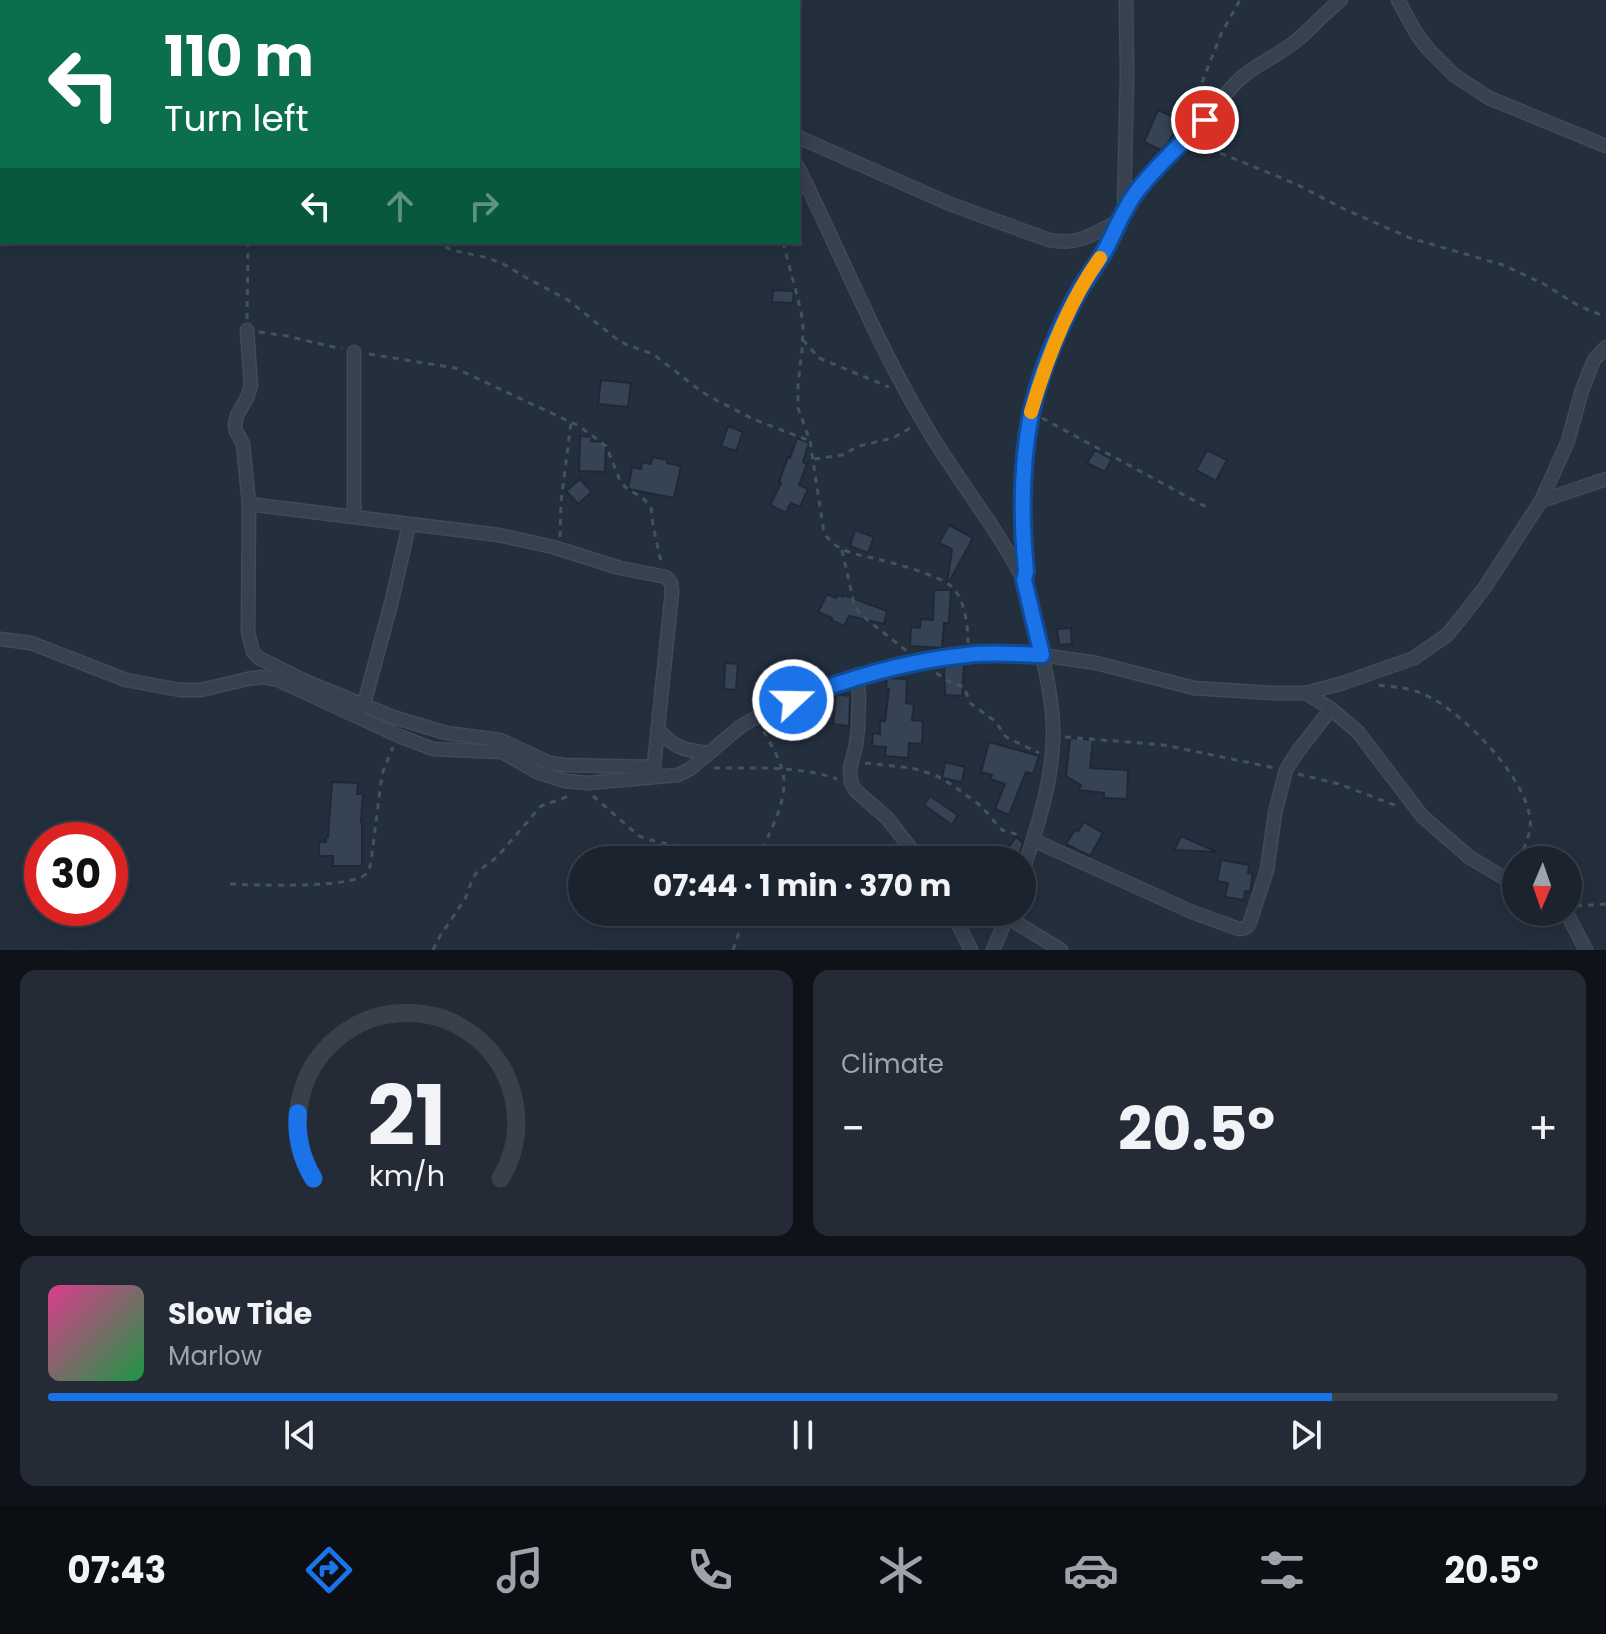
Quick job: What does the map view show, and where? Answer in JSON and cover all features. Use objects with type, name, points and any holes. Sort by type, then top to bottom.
[{"type":"street","points":[[1121,216],[1127,75],[1126,0]]},
{"type":"street","points":[[1024,580],[1024,483],[1031,413],[1048,360],[1074,301],[1139,188],[1240,78],[1298,40],[1341,0]]},
{"type":"street","points":[[1398,0],[1428,49],[1454,75],[1509,108],[1606,146]]},
{"type":"street","points":[[800,138],[950,204],[1049,240],[1076,242],[1121,216]]},
{"type":"street","points":[[800,171],[921,420],[1024,580],[1042,655],[1053,736],[1043,807],[1031,846]]},
{"type":"street","points":[[247,330],[251,386],[235,425],[243,444],[249,504],[248,632],[253,652],[305,681],[424,727],[500,740],[550,763],[678,775],[690,769],[741,726],[775,707],[883,669],[968,654],[1042,655],[1096,663],[1194,688],[1306,693],[1414,658],[1447,635],[1485,587],[1541,501],[1568,441],[1594,360],[1606,347]]},
{"type":"street","points":[[354,352],[354,516]]},
{"type":"street","points":[[1541,501],[1606,479]]},
{"type":"street","points":[[249,504],[499,535],[620,568],[666,577],[671,583],[672,592],[653,772]]},
{"type":"street","points":[[364,704],[409,525]]},
{"type":"street","points":[[0,639],[31,643],[126,680],[180,690],[201,690],[263,677],[278,680],[433,749],[502,752],[548,777],[586,786],[653,772]]},
{"type":"street","points":[[856,677],[858,728],[850,775],[855,790],[887,818],[909,846]]},
{"type":"street","points":[[1306,693],[1358,732],[1422,816],[1469,857],[1502,877]]},
{"type":"street","points":[[1033,840],[1192,912],[1239,929],[1245,928],[1249,925],[1267,870],[1275,813],[1286,770],[1331,709]]},
{"type":"street","points":[[658,729],[668,741],[680,748],[708,753]]},
{"type":"street","points":[[959,926],[971,950]]},
{"type":"street","points":[[993,950],[1003,926]]},
{"type":"street","points":[[1026,926],[1061,950]]},
{"type":"street","points":[[1575,926],[1586,950]]},
{"type":"path","points":[[1186,123],[1210,60],[1240,0]]},
{"type":"path","points":[[1185,140],[1296,184],[1410,238],[1503,265],[1606,317]]},
{"type":"path","points":[[248,244],[247,330],[354,352],[455,368],[579,426],[606,446],[625,487],[644,499],[651,508],[658,553],[666,577]]},
{"type":"path","points":[[438,244],[507,266],[568,300],[618,340],[653,354],[702,392],[753,419],[810,441]]},
{"type":"path","points":[[784,244],[801,311],[803,340],[798,408],[810,441],[824,533],[842,550],[918,572],[953,586],[964,611],[968,654]]},
{"type":"path","points":[[803,340],[819,358],[908,394]]},
{"type":"path","points":[[1031,413],[1208,508]]},
{"type":"path","points":[[813,459],[842,455],[859,446],[893,438],[921,420]]},
{"type":"path","points":[[559,549],[561,502],[571,422]]},
{"type":"path","points":[[842,550],[854,604],[860,614],[941,677],[964,687],[970,703],[995,721],[1006,737],[1052,759]]},
{"type":"path","points":[[1368,685],[1415,691],[1441,703],[1466,722],[1513,777],[1528,808],[1531,822],[1524,846]]},
{"type":"path","points":[[755,719],[783,770],[781,802],[764,846]]},
{"type":"path","points":[[230,884],[347,881],[365,875],[371,862],[382,774],[399,736]]},
{"type":"path","points":[[1053,736],[1164,745],[1286,770],[1339,784],[1397,806]]},
{"type":"path","points":[[852,761],[912,768],[935,775],[981,806],[1002,830],[1033,840]]},
{"type":"path","points":[[690,769],[762,768],[809,772],[832,777],[855,790]]},
{"type":"path","points":[[433,950],[465,899],[477,872],[497,857],[541,806],[586,786],[639,836],[678,846]]},
{"type":"path","points":[[1582,908],[1606,904]]},
{"type":"path","points":[[733,950],[741,926]]},
{"type":"building","points":[[1158,110],[1180,120],[1169,142],[1161,150],[1144,142]]},
{"type":"building","points":[[773,290],[794,291],[793,303],[772,302]]},
{"type":"building","points":[[601,380],[631,383],[628,407],[598,404]]},
{"type":"building","points":[[728,426],[743,432],[736,451],[721,446]]},
{"type":"building","points":[[580,436],[606,442],[605,472],[579,471]]},
{"type":"building","points":[[797,438],[809,443],[803,462],[807,464],[799,485],[808,489],[800,507],[791,503],[786,513],[770,505]]},
{"type":"building","points":[[1095,450],[1112,459],[1105,472],[1087,463]]},
{"type":"building","points":[[1207,450],[1227,460],[1216,481],[1196,470]]},
{"type":"building","points":[[652,457],[681,466],[674,498],[628,489],[632,467],[641,469],[642,462],[651,464]]},
{"type":"building","points":[[580,479],[592,492],[578,504],[566,491]]},
{"type":"building","points":[[949,525],[973,538],[948,584],[952,549],[939,543]]},
{"type":"building","points":[[855,530],[874,537],[868,553],[850,546]]},
{"type":"building","points":[[934,590],[951,590],[949,623],[944,623],[942,648],[910,646],[911,627],[920,628],[921,619],[933,620]]},
{"type":"building","points":[[827,594],[836,598],[837,595],[844,595],[887,611],[884,624],[849,616],[844,626],[831,620],[818,612]]},
{"type":"building","points":[[1071,628],[1072,644],[1059,645],[1057,629]]},
{"type":"building","points":[[725,663],[738,664],[736,690],[724,689]]},
{"type":"building","points":[[964,664],[962,696],[945,695],[944,667]]},
{"type":"building","points":[[887,678],[907,679],[906,703],[914,704],[912,720],[923,721],[922,744],[909,743],[908,758],[885,756],[886,747],[872,746],[873,733],[880,734],[880,721],[885,721],[889,689],[886,689]]},
{"type":"building","points":[[836,694],[850,696],[849,726],[833,724]]},
{"type":"building","points":[[1070,738],[1093,740],[1090,768],[1128,770],[1127,799],[1104,798],[1104,793],[1078,790],[1081,785],[1066,776]]},
{"type":"building","points":[[989,742],[1039,756],[1033,774],[1026,772],[1009,815],[995,809],[1005,784],[981,772]]},
{"type":"building","points":[[945,762],[965,767],[962,782],[942,778]]},
{"type":"building","points":[[332,782],[358,783],[357,794],[363,794],[362,866],[333,866],[333,856],[319,856],[319,842],[326,842],[328,837]]},
{"type":"building","points":[[930,796],[958,815],[952,825],[924,805]]},
{"type":"building","points":[[1084,822],[1103,833],[1090,856],[1066,844]]},
{"type":"building","points":[[1181,836],[1215,851],[1215,852],[1174,850]]},
{"type":"building","points":[[1016,837],[1023,843],[1022,846],[1009,846]]},
{"type":"building","points":[[1221,860],[1249,865],[1248,873],[1253,874],[1250,892],[1245,891],[1244,900],[1225,897],[1228,883],[1217,881]]},
{"type":"slow traffic","points":[[1031,412],[1048,360],[1074,301],[1100,258]]},
{"type":"route","points":[[793,700],[856,677],[921,662],[968,654],[1042,655],[1024,580],[1026,447],[1038,387],[1074,301],[1103,253],[1123,211],[1139,188],[1205,120]]}]
